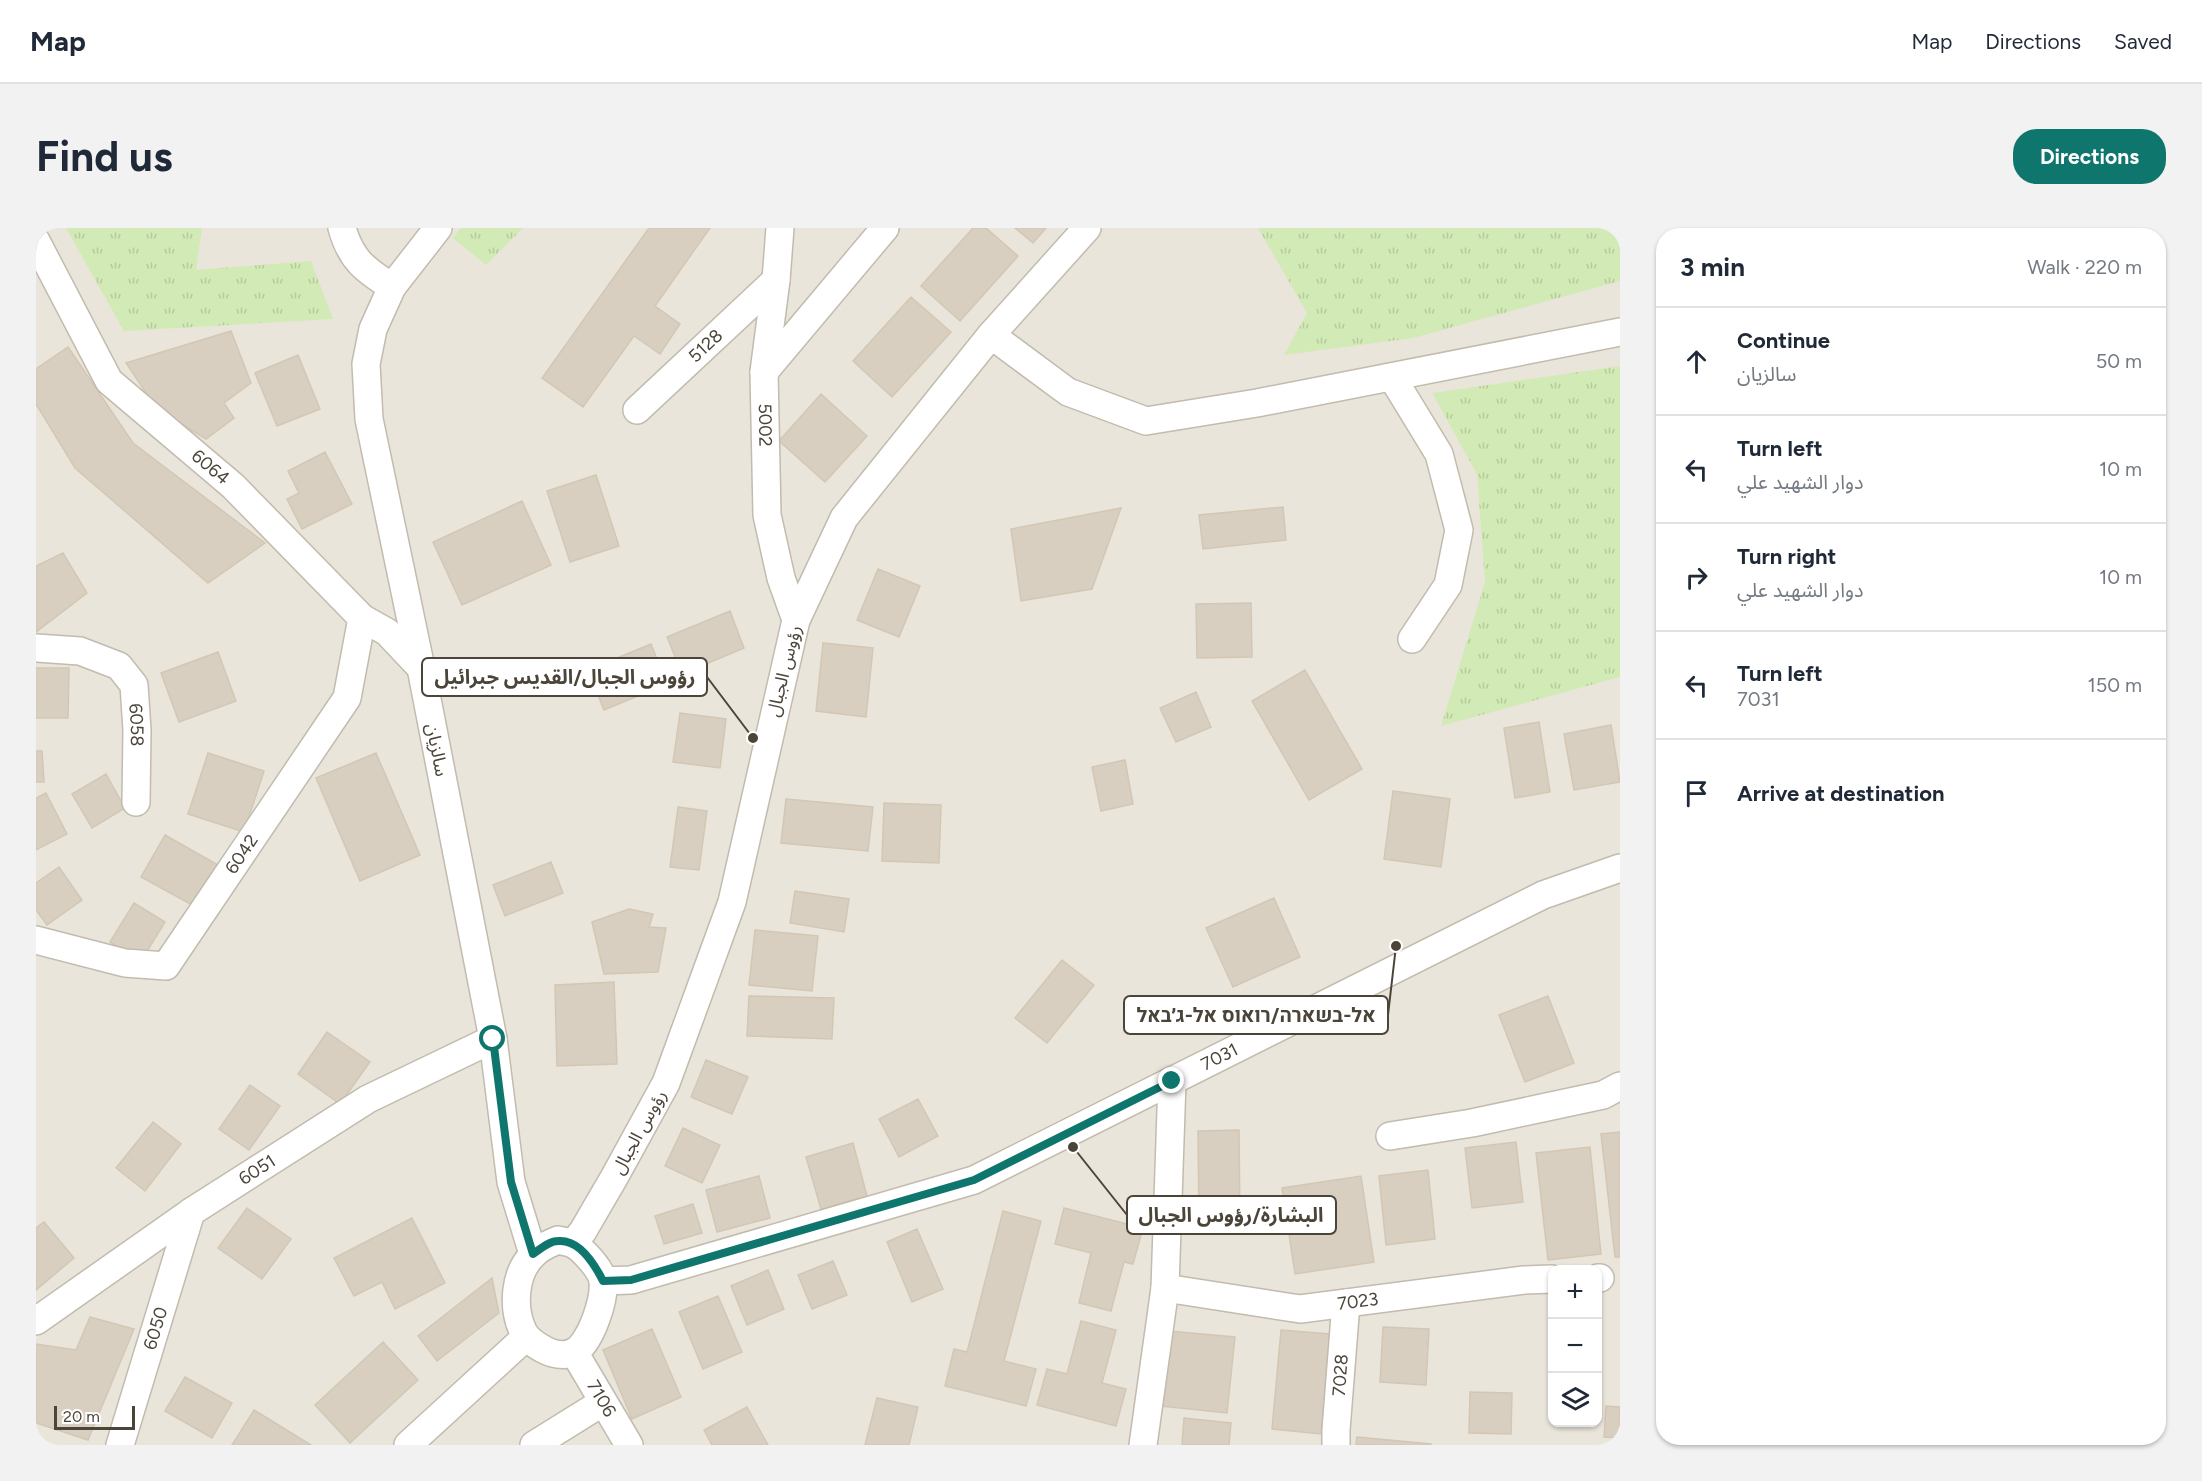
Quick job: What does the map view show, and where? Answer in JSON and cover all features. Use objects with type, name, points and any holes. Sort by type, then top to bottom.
[{"type":"street","points":[[342,228],[348,247],[367,271],[392,287]]},
{"type":"street","name":"سالزيان","points":[[438,228],[392,287],[373,329],[366,364],[369,419],[421,668],[493,1039],[511,1182],[533,1254]]},
{"type":"street","name":"5002","points":[[780,228],[764,372],[767,515],[781,579],[796,620]]},
{"type":"street","points":[[764,372],[885,228]]},
{"type":"street","name":"رؤوس الجبال","points":[[573,1244],[615,1176],[666,1083],[732,902],[796,620],[844,518],[991,335],[1087,228]]},
{"type":"street","name":"6064","points":[[36,241],[109,381],[233,486],[362,618],[387,632],[421,668]]},
{"type":"street","name":"5128","points":[[637,411],[776,280]]},
{"type":"street","points":[[991,335],[1068,392],[1146,421],[1257,403],[1620,332]]},
{"type":"street","points":[[1392,377],[1439,454],[1459,530],[1448,585],[1412,639]]},
{"type":"street","name":"6042","points":[[36,940],[125,963],[166,966],[347,698],[362,618]]},
{"type":"street","name":"6058","points":[[36,648],[80,651],[119,666],[134,685],[137,730],[136,802]]},
{"type":"street","name":"7031","points":[[603,1281],[631,1280],[974,1180],[1543,896],[1620,868]]},
{"type":"street","name":"6051","points":[[36,1321],[191,1212],[368,1099],[493,1039]]},
{"type":"street","points":[[1143,1445],[1165,1288],[1172,1081]]},
{"type":"street","points":[[1390,1136],[1472,1123],[1604,1095],[1620,1086]]},
{"type":"street","name":"6050","points":[[120,1445],[191,1212]]},
{"type":"street","points":[[558,1240],[573,1244],[596,1266],[603,1281],[597,1318],[584,1342],[573,1352],[554,1355],[536,1345],[526,1337],[522,1330],[516,1307],[518,1284],[522,1269],[533,1254],[543,1246],[558,1240]]},
{"type":"street","name":"7023","points":[[1165,1288],[1300,1309],[1524,1280],[1548,1279]]},
{"type":"street","name":"7028","points":[[1336,1445],[1346,1303]]},
{"type":"street","points":[[408,1445],[526,1337]]},
{"type":"street","name":"7106","points":[[573,1352],[629,1445]]},
{"type":"street","points":[[534,1445],[603,1402]]},
{"type":"shaded area","points":[[36,228],[1620,228],[1620,1445],[36,1445]]},
{"type":"green space","points":[[66,228],[202,228],[196,270],[311,261],[333,319],[124,331]]},
{"type":"green space","points":[[461,228],[523,228],[486,265],[453,238]]},
{"type":"green space","points":[[1258,228],[1620,228],[1620,281],[1413,338],[1284,355],[1307,313]]},
{"type":"green space","points":[[1620,366],[1620,677],[1441,726],[1485,582],[1477,474],[1432,393]]},
{"type":"building","points":[[649,228],[710,228],[655,306],[680,324],[660,354],[634,336],[583,407],[542,378]]},
{"type":"building","points":[[973,228],[986,228],[1018,256],[960,321],[921,286]]},
{"type":"building","points":[[1015,228],[1046,228],[1033,243]]},
{"type":"building","points":[[911,297],[951,332],[892,397],[853,361]]},
{"type":"building","points":[[231,331],[251,383],[224,403],[234,418],[206,439],[156,408],[126,363]]},
{"type":"building","points":[[68,347],[133,443],[265,543],[208,583],[75,468],[36,404],[36,369]]},
{"type":"building","points":[[298,355],[320,409],[277,426],[255,373]]},
{"type":"building","points":[[821,394],[867,436],[825,482],[779,441]]},
{"type":"building","points":[[325,452],[352,504],[302,529],[287,499],[299,493],[288,471]]},
{"type":"building","points":[[596,475],[619,546],[570,562],[547,491]]},
{"type":"building","points":[[522,501],[551,565],[462,605],[433,542]]},
{"type":"building","points":[[1283,507],[1286,540],[1203,549],[1199,515]]},
{"type":"building","points":[[1121,508],[1092,589],[1021,601],[1011,529]]},
{"type":"building","points":[[63,553],[87,593],[36,632],[36,566]]},
{"type":"building","points":[[878,569],[920,586],[899,637],[857,620]]},
{"type":"building","points":[[1251,603],[1252,657],[1197,658],[1196,604]]},
{"type":"building","points":[[730,611],[744,648],[682,674],[667,637]]},
{"type":"building","points":[[823,643],[873,648],[866,717],[816,711]]},
{"type":"building","points":[[651,644],[667,684],[604,710],[588,670]]},
{"type":"building","points":[[218,652],[236,701],[179,722],[161,673]]},
{"type":"building","points":[[36,668],[69,668],[68,718],[36,718]]},
{"type":"building","points":[[1305,670],[1362,769],[1309,800],[1252,701]]},
{"type":"building","points":[[1196,692],[1211,727],[1176,742],[1160,708]]},
{"type":"building","points":[[680,713],[726,719],[720,768],[673,762]]},
{"type":"building","points":[[1539,722],[1550,792],[1515,798],[1504,728]]},
{"type":"building","points":[[1611,725],[1620,782],[1574,790],[1564,734]]},
{"type":"building","points":[[36,751],[42,751],[44,782],[36,782]]},
{"type":"building","points":[[208,753],[264,771],[244,832],[188,814]]},
{"type":"building","points":[[376,753],[420,855],[360,881],[316,778]]},
{"type":"building","points":[[1125,760],[1133,804],[1101,811],[1092,767]]},
{"type":"building","points":[[106,774],[125,808],[92,828],[72,794]]},
{"type":"building","points":[[1393,791],[1450,799],[1441,867],[1384,859]]},
{"type":"building","points":[[46,793],[67,834],[36,850],[36,798]]},
{"type":"building","points":[[786,799],[873,807],[868,851],[781,843]]},
{"type":"building","points":[[884,803],[941,805],[939,863],[882,861]]},
{"type":"building","points":[[678,807],[707,811],[699,870],[670,867]]},
{"type":"building","points":[[165,835],[218,865],[194,906],[141,877]]},
{"type":"building","points":[[551,862],[563,893],[505,916],[493,885]]},
{"type":"building","points":[[59,867],[82,900],[47,925],[36,910],[36,883]]},
{"type":"building","points":[[795,891],[849,899],[844,932],[790,923]]},
{"type":"building","points":[[1274,898],[1300,957],[1233,987],[1206,928]]},
{"type":"building","points":[[134,903],[165,922],[141,961],[110,942]]},
{"type":"building","points":[[629,909],[653,914],[649,927],[666,928],[658,972],[604,974],[592,922]]},
{"type":"building","points":[[755,930],[818,936],[812,991],[749,985]]},
{"type":"building","points":[[1062,960],[1094,985],[1047,1043],[1015,1018]]},
{"type":"building","points":[[614,982],[617,1064],[557,1066],[555,985]]},
{"type":"building","points":[[749,996],[834,998],[832,1039],[747,1036]]},
{"type":"building","points":[[1548,996],[1574,1063],[1525,1082],[1499,1015]]},
{"type":"building","points":[[327,1032],[370,1062],[340,1104],[298,1074]]},
{"type":"building","points":[[706,1060],[748,1077],[732,1114],[691,1097]]},
{"type":"building","points":[[250,1085],[280,1106],[249,1150],[219,1129]]},
{"type":"building","points":[[918,1099],[938,1136],[899,1157],[879,1119]]},
{"type":"building","points":[[153,1122],[181,1144],[145,1191],[116,1168]]},
{"type":"building","points":[[683,1128],[720,1145],[702,1183],[665,1166]]},
{"type":"building","points":[[1239,1130],[1240,1222],[1199,1222],[1198,1131]]},
{"type":"building","points":[[1620,1132],[1620,1257],[1615,1257],[1601,1134]]},
{"type":"building","points":[[1516,1142],[1523,1202],[1472,1208],[1465,1148]]},
{"type":"building","points":[[853,1143],[867,1196],[821,1209],[806,1157]]},
{"type":"building","points":[[1590,1147],[1601,1254],[1548,1260],[1536,1153]]},
{"type":"building","points":[[1428,1170],[1435,1239],[1386,1245],[1379,1176]]},
{"type":"building","points":[[759,1176],[770,1218],[717,1232],[706,1190]]},
{"type":"building","points":[[1361,1176],[1374,1262],[1295,1274],[1282,1188]]},
{"type":"building","points":[[693,1204],[702,1233],[664,1244],[655,1216]]},
{"type":"building","points":[[247,1208],[291,1239],[262,1279],[218,1248]]},
{"type":"building","points":[[1064,1208],[1143,1228],[1133,1264],[1124,1262],[1111,1311],[1079,1303],[1091,1253],[1055,1244]]},
{"type":"building","points":[[1003,1211],[1041,1221],[1004,1361],[1036,1369],[1026,1406],[945,1386],[954,1349],[967,1352]]},
{"type":"building","points":[[412,1218],[445,1283],[395,1309],[382,1282],[354,1296],[334,1258]]},
{"type":"building","points":[[44,1222],[74,1258],[36,1290],[36,1228]]},
{"type":"building","points":[[917,1229],[943,1289],[912,1302],[887,1242]]},
{"type":"building","points":[[833,1261],[847,1295],[812,1309],[798,1275]]},
{"type":"building","points":[[768,1270],[784,1309],[747,1325],[731,1286]]},
{"type":"building","points":[[492,1278],[499,1313],[437,1361],[418,1336]]},
{"type":"building","points":[[718,1296],[742,1352],[703,1369],[679,1312]]},
{"type":"building","points":[[90,1317],[134,1329],[88,1440],[36,1423],[36,1344],[76,1350]]},
{"type":"building","points":[[1081,1321],[1116,1330],[1102,1383],[1126,1389],[1116,1426],[1037,1405],[1047,1369],[1067,1374]]},
{"type":"building","points":[[1383,1327],[1429,1329],[1426,1385],[1380,1382]]},
{"type":"building","points":[[652,1329],[681,1397],[632,1419],[603,1350]]},
{"type":"building","points":[[1281,1330],[1330,1334],[1321,1434],[1272,1429]]},
{"type":"building","points":[[1169,1331],[1235,1337],[1227,1413],[1161,1406]]},
{"type":"building","points":[[383,1342],[418,1380],[350,1443],[315,1405]]},
{"type":"building","points":[[185,1377],[232,1403],[212,1438],[165,1411]]},
{"type":"building","points":[[1470,1392],[1512,1393],[1511,1434],[1469,1433]]},
{"type":"building","points":[[877,1398],[918,1407],[909,1445],[865,1445]]},
{"type":"building","points":[[1606,1406],[1620,1407],[1620,1438],[1604,1437]]},
{"type":"building","points":[[747,1407],[768,1445],[712,1445],[704,1430]]},
{"type":"building","points":[[254,1410],[311,1445],[232,1445]]},
{"type":"building","points":[[1184,1418],[1231,1423],[1229,1445],[1182,1445]]},
{"type":"building","points":[[1357,1437],[1431,1444],[1431,1445],[1356,1445]]},
{"type":"place","name":"رؤوس الجبال/القديس جبرائيل","points":[[753,738]]},
{"type":"place","name":"אל-בשארה/רואוס אל-ג׳באל","points":[[1396,946]]},
{"type":"place","name":"البشارة/رؤوس الجبال","points":[[1073,1147]]},
{"type":"route","points":[[493,1039],[511,1182],[533,1254],[543,1246],[558,1240],[573,1244],[596,1266],[603,1281],[631,1280],[974,1180],[1172,1081]]}]
